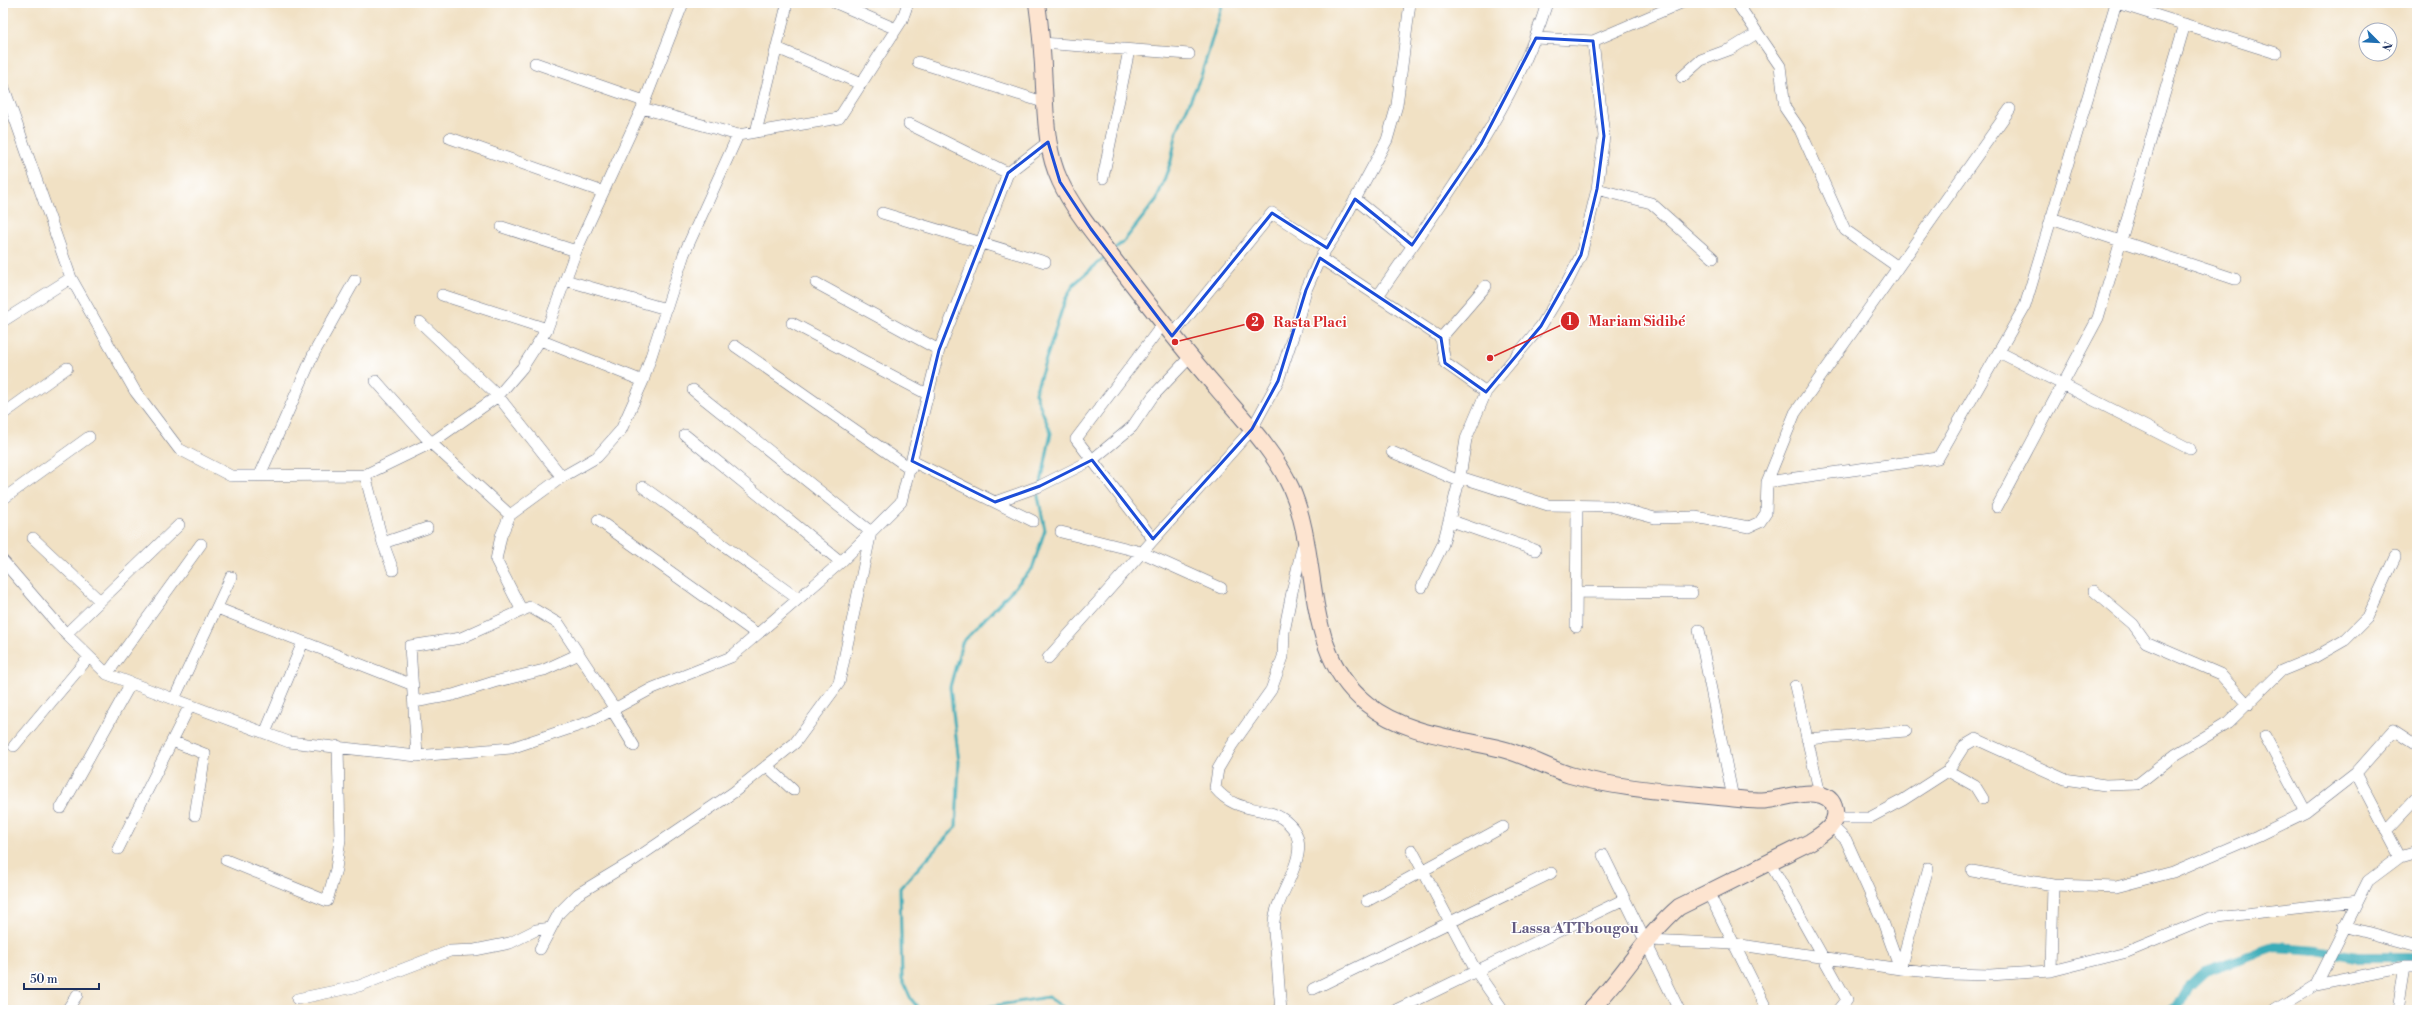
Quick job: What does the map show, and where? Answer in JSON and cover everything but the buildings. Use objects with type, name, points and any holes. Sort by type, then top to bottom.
[{"type":"street","points":[[3,85],[71,278],[136,391],[179,449],[231,476],[365,475],[431,443],[498,396],[522,368],[547,329],[576,251],[643,104],[683,3]]},
{"type":"street","points":[[836,3],[896,29]]},
{"type":"street","points":[[536,63],[643,104],[738,135],[839,118],[896,29],[908,3]]},
{"type":"street","points":[[1037,3],[1042,43],[1048,142],[1060,182],[1091,229],[1167,330],[1252,429],[1276,461],[1291,488],[1306,542],[1316,613],[1326,648],[1336,669],[1350,688],[1366,704],[1388,718],[1430,734],[1506,750],[1569,775],[1611,784],[1766,801],[1804,794],[1820,794],[1830,800],[1835,811],[1833,822],[1846,840],[1882,922],[1900,969]]},
{"type":"street","points":[[1048,658],[1252,429],[1278,381],[1296,330],[1306,290],[1320,258],[1355,199],[1387,140],[1397,105],[1410,3]]},
{"type":"street","points":[[1378,296],[1481,144],[1536,38],[1547,3]]},
{"type":"street","points":[[1536,38],[1593,41],[1681,3]]},
{"type":"street","points":[[1737,3],[1780,66],[1785,108],[1800,130],[1845,230],[1898,267]]},
{"type":"street","points":[[1767,482],[1938,458],[2025,306],[2117,3],[2276,52]]},
{"type":"street","points":[[756,132],[786,9]]},
{"type":"street","points":[[1997,507],[2098,318],[2185,24]]},
{"type":"street","points":[[1682,77],[1701,60],[1731,49],[1757,33]]},
{"type":"street","points":[[1422,587],[1443,544],[1459,479],[1466,439],[1486,392],[1541,326],[1567,283],[1581,255],[1597,189],[1604,136],[1593,41]]},
{"type":"street","points":[[1042,43],[1190,54]]},
{"type":"street","points":[[777,48],[861,84]]},
{"type":"street","points":[[1103,178],[1129,50]]},
{"type":"street","points":[[918,62],[1046,103]]},
{"type":"street","points":[[1392,452],[1459,479],[1548,505],[1577,507],[1610,506],[1655,518],[1695,517],[1749,527],[1760,522],[1766,513],[1767,482],[1795,413],[2010,109]]},
{"type":"street","points":[[909,124],[1008,173]]},
{"type":"street","points":[[522,611],[496,560],[501,536],[510,515],[562,477],[597,457],[621,430],[643,381],[684,254],[738,135]]},
{"type":"street","points":[[450,138],[603,192]]},
{"type":"street","points":[[3,561],[66,634],[107,674],[289,742],[338,746],[417,756],[511,748],[592,721],[653,688],[731,657],[841,562],[902,502],[939,350],[1008,173],[1048,142]]},
{"type":"street","points":[[1597,189],[1651,203],[1713,258]]},
{"type":"street","points":[[1355,199],[1412,245]]},
{"type":"street","points":[[882,213],[1045,262]]},
{"type":"street","points":[[1153,539],[1076,439],[1167,330],[1272,213],[1327,248]]},
{"type":"street","points":[[2051,218],[2235,279]]},
{"type":"street","points":[[502,227],[576,251]]},
{"type":"street","points":[[1320,258],[1441,338],[1445,363],[1486,392]]},
{"type":"street","points":[[3,321],[71,278]]},
{"type":"street","points":[[260,475],[314,353],[355,280]]},
{"type":"street","points":[[565,280],[666,309]]},
{"type":"street","points":[[816,283],[939,350]]},
{"type":"street","points":[[1441,338],[1486,286]]},
{"type":"street","points":[[442,295],[547,329]]},
{"type":"street","points":[[420,322],[498,396],[562,477]]},
{"type":"street","points":[[792,323],[928,395]]},
{"type":"street","points":[[540,340],[643,381]]},
{"type":"street","points":[[735,346],[911,465],[995,502],[1033,521]]},
{"type":"street","points":[[1999,352],[2190,449]]},
{"type":"street","points":[[995,502],[1040,486],[1092,460],[1132,428],[1153,396],[1190,357]]},
{"type":"street","points":[[3,414],[67,368]]},
{"type":"street","points":[[376,381],[431,443],[510,515]]},
{"type":"street","points":[[693,390],[871,532]]},
{"type":"street","points":[[685,435],[841,562]]},
{"type":"street","points":[[3,499],[89,437]]},
{"type":"street","points":[[365,475],[383,543],[393,570]]},
{"type":"street","points":[[643,487],[798,599]]},
{"type":"street","points":[[1576,627],[1577,507]]},
{"type":"street","points":[[598,520],[757,634]]},
{"type":"street","points":[[1449,520],[1535,550]]},
{"type":"street","points":[[66,634],[179,525]]},
{"type":"street","points":[[383,543],[427,528]]},
{"type":"street","points":[[540,949],[559,913],[578,894],[631,862],[734,792],[794,743],[839,684],[871,532]]},
{"type":"street","points":[[1061,532],[1141,552],[1221,588]]},
{"type":"street","points":[[33,538],[100,601]]},
{"type":"street","points":[[1281,1010],[1274,921],[1300,852],[1299,835],[1289,823],[1271,813],[1241,807],[1224,799],[1215,788],[1218,769],[1232,745],[1267,696],[1280,664],[1292,592],[1302,548],[1306,542]]},
{"type":"street","points":[[107,674],[201,544]]},
{"type":"street","points":[[1593,1009],[1625,972],[1665,919],[1679,907],[1810,842],[1833,822],[1869,818],[1903,800],[1948,771],[1964,746],[1976,739],[2064,779],[2105,785],[2138,784],[2175,756],[2228,723],[2281,671],[2315,656],[2345,640],[2367,618],[2395,557]]},
{"type":"street","points":[[174,699],[231,577]]},
{"type":"street","points":[[2094,591],[2133,624],[2146,642],[2220,674],[2248,705]]},
{"type":"street","points":[[1576,592],[1692,593]]},
{"type":"street","points":[[417,756],[410,646],[461,638],[530,607],[559,624],[614,710],[634,746]]},
{"type":"street","points":[[217,608],[413,685]]},
{"type":"street","points":[[1698,630],[1733,798]]},
{"type":"street","points":[[265,733],[303,642]]},
{"type":"street","points":[[414,702],[453,695],[494,682],[544,670],[579,654]]},
{"type":"street","points":[[14,746],[89,657]]},
{"type":"street","points":[[61,808],[131,683]]},
{"type":"street","points":[[1795,686],[1820,794]]},
{"type":"street","points":[[118,848],[190,705]]},
{"type":"street","points":[[1972,871],[2053,885],[2116,887],[2173,872],[2306,812],[2356,774],[2394,730],[2417,745]]},
{"type":"street","points":[[1807,739],[1906,731]]},
{"type":"street","points":[[2265,736],[2306,812]]},
{"type":"street","points":[[172,741],[205,754],[195,815]]},
{"type":"street","points":[[226,860],[327,901],[336,869],[340,840],[338,746]]},
{"type":"street","points":[[766,766],[793,790]]},
{"type":"street","points":[[1948,771],[1975,786],[1983,799]]},
{"type":"street","points":[[2356,774],[2400,857]]},
{"type":"street","points":[[2386,831],[2417,798]]},
{"type":"street","points":[[1366,901],[1503,827]]},
{"type":"street","points":[[1412,850],[1476,971],[1502,1010]]},
{"type":"street","points":[[2316,986],[2344,926],[2368,881],[2400,857],[2417,852]]},
{"type":"street","points":[[1603,855],[1648,942],[1679,1010]]},
{"type":"street","points":[[1769,862],[1848,1000],[1839,1010]]},
{"type":"street","points":[[1900,969],[1928,868]]},
{"type":"street","points":[[1313,989],[1552,873]]},
{"type":"street","points":[[2051,971],[2053,885]]},
{"type":"street","points":[[1708,892],[1767,1010]]},
{"type":"street","points":[[1396,1010],[1625,899]]},
{"type":"street","points":[[1648,942],[1734,944],[1900,969],[1950,974],[2051,971],[2127,952],[2208,918],[2358,901]]},
{"type":"street","points":[[2344,926],[2417,946]]},
{"type":"street","points":[[297,999],[359,986],[450,951],[475,950],[510,943],[536,930],[551,928]]},
{"type":"street","points":[[2398,1010],[2405,967]]},
{"type":"street","points":[[2276,1010],[2316,986],[2405,967],[2417,967]]},
{"type":"street","points":[[67,1010],[77,995]]},
{"type":"highlighted area","points":[[1536,38],[1593,41],[1604,136],[1597,189],[1581,255],[1541,326],[1486,392],[1445,363],[1441,338],[1320,258],[1306,290],[1278,381],[1252,429],[1153,539],[1092,460],[1040,486],[995,502],[912,461],[939,350],[1008,173],[1048,142],[1060,182],[1091,229],[1172,336],[1272,213],[1327,248],[1355,199],[1412,245],[1481,144]]},
{"type":"waterway","points":[[1112,251],[1124,241],[1157,199],[1171,161],[1177,131],[1201,76],[1223,3]]},
{"type":"waterway","points":[[1041,483],[1051,433],[1035,393],[1065,300],[1074,284],[1105,257]]},
{"type":"waterway","points":[[920,1010],[911,999],[902,979],[900,888],[956,827],[959,762],[950,687],[962,643],[1032,569],[1045,530],[1038,496],[1040,488]]},
{"type":"waterway","points":[[2172,1010],[2179,1005],[2189,986],[2205,971],[2275,947],[2318,950],[2357,957],[2417,957]]},
{"type":"waterway","points":[[968,1010],[1048,997],[1067,1010]]},
{"type":"place","name":"Rasta Placi","points":[[1175,342]]},
{"type":"place","name":"Mariam Sidibé","points":[[1490,358]]},
{"type":"district","name":"Lassa ATTbougou","points":[[1575,928]]}]
